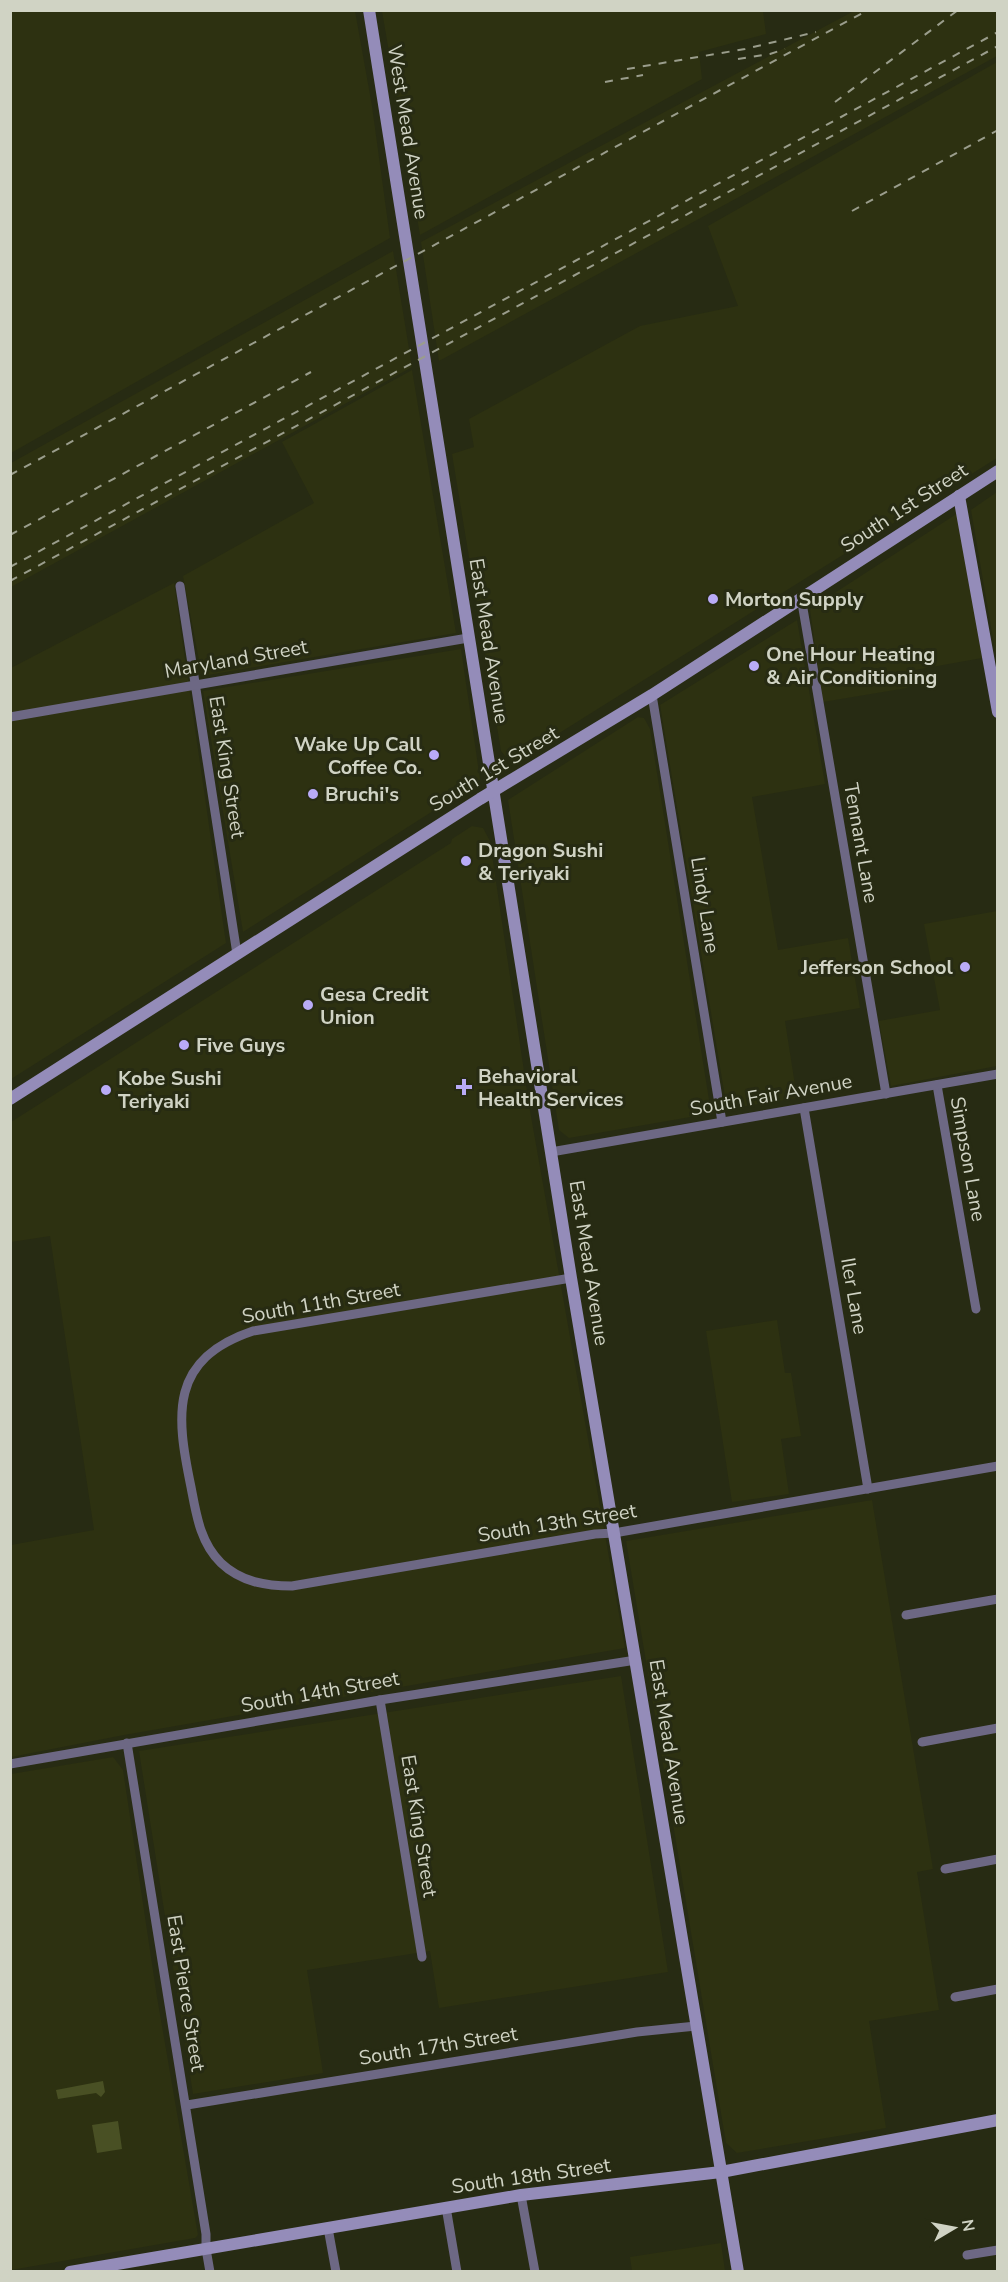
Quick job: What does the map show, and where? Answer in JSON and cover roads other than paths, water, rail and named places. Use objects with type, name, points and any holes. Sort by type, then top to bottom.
[{"type":"street","name":"West Mead Avenue","points":[[369,10],[409,259]]},
{"type":"street","name":"East Mead Avenue","points":[[409,259],[551,1152],[738,2271]]},
{"type":"street","name":"South 1st Street","points":[[10,1100],[493,791],[652,695],[998,471]]},
{"type":"street","points":[[959,496],[998,711]]},
{"type":"street","name":"East King Street","points":[[180,586],[237,954]]},
{"type":"street","name":"Tennant Lane","points":[[801,597],[886,1094]]},
{"type":"street","name":"Maryland Street","points":[[10,717],[468,638]]},
{"type":"street","name":"Lindy Lane","points":[[652,695],[722,1122]]},
{"type":"street","name":"South Fair Avenue","points":[[551,1152],[998,1074]]},
{"type":"street","name":"Simpson Lane","points":[[937,1085],[976,1309]]},
{"type":"street","name":"Iler Lane","points":[[804,1108],[868,1489]]},
{"type":"street","name":"South 11th Street","points":[[188,1474],[180,1422],[182,1401],[188,1382],[204,1360],[236,1337],[262,1330],[572,1278]]},
{"type":"street","name":"South 13th Street","points":[[188,1474],[198,1525],[220,1562],[259,1584],[292,1586],[998,1466]]},
{"type":"street","points":[[906,1615],[998,1599]]},
{"type":"street","name":"South 14th Street","points":[[10,1764],[380,1700],[636,1660]]},
{"type":"street","name":"East King Street","points":[[380,1700],[422,1957]]},
{"type":"street","points":[[922,1742],[998,1728]]},
{"type":"street","name":"East Pierce Street","points":[[127,1743],[186,2105],[210,2271]]},
{"type":"street","points":[[945,1869],[998,1859]]},
{"type":"street","points":[[955,1996],[998,1989]]},
{"type":"street","name":"South 17th Street","points":[[186,2105],[638,2032],[696,2026]]},
{"type":"street","name":"South 18th Street","points":[[70,2271],[141,2266],[206,2248],[521,2195],[721,2172],[998,2120]]},
{"type":"street","points":[[521,2195],[534,2271]]},
{"type":"street","points":[[446,2207],[457,2271]]},
{"type":"street","points":[[328,2228],[336,2271]]},
{"type":"street","points":[[967,2255],[998,2250]]},
{"type":"railway","points":[[10,475],[868,10]]},
{"type":"railway","points":[[835,102],[958,10]]},
{"type":"railway","points":[[627,69],[745,49],[816,32]]},
{"type":"railway","points":[[10,567],[998,32]]},
{"type":"railway","points":[[10,581],[998,46]]},
{"type":"railway","points":[[738,59],[785,49]]},
{"type":"railway","points":[[605,82],[643,75]]},
{"type":"railway","points":[[852,211],[998,130]]},
{"type":"railway","points":[[10,535],[311,372]]},
{"type":"place","name":"Morton Supply","points":[[713,599]]},
{"type":"place","name":"One Hour Heating & Air Conditioning","points":[[754,666]]},
{"type":"place","name":"Wake Up Call Coffee Co.","points":[[434,755]]},
{"type":"place","name":"Bruchi's","points":[[313,794]]},
{"type":"place","name":"Dragon Sushi & Teriyaki","points":[[466,861]]},
{"type":"place","name":"Jefferson School","points":[[965,967]]},
{"type":"place","name":"Gesa Credit Union","points":[[308,1005]]},
{"type":"place","name":"Five Guys","points":[[184,1045]]},
{"type":"place","name":"Behavioral Health Services","points":[[464,1087]]},
{"type":"place","name":"Kobe Sushi Teriyaki","points":[[106,1090]]}]
